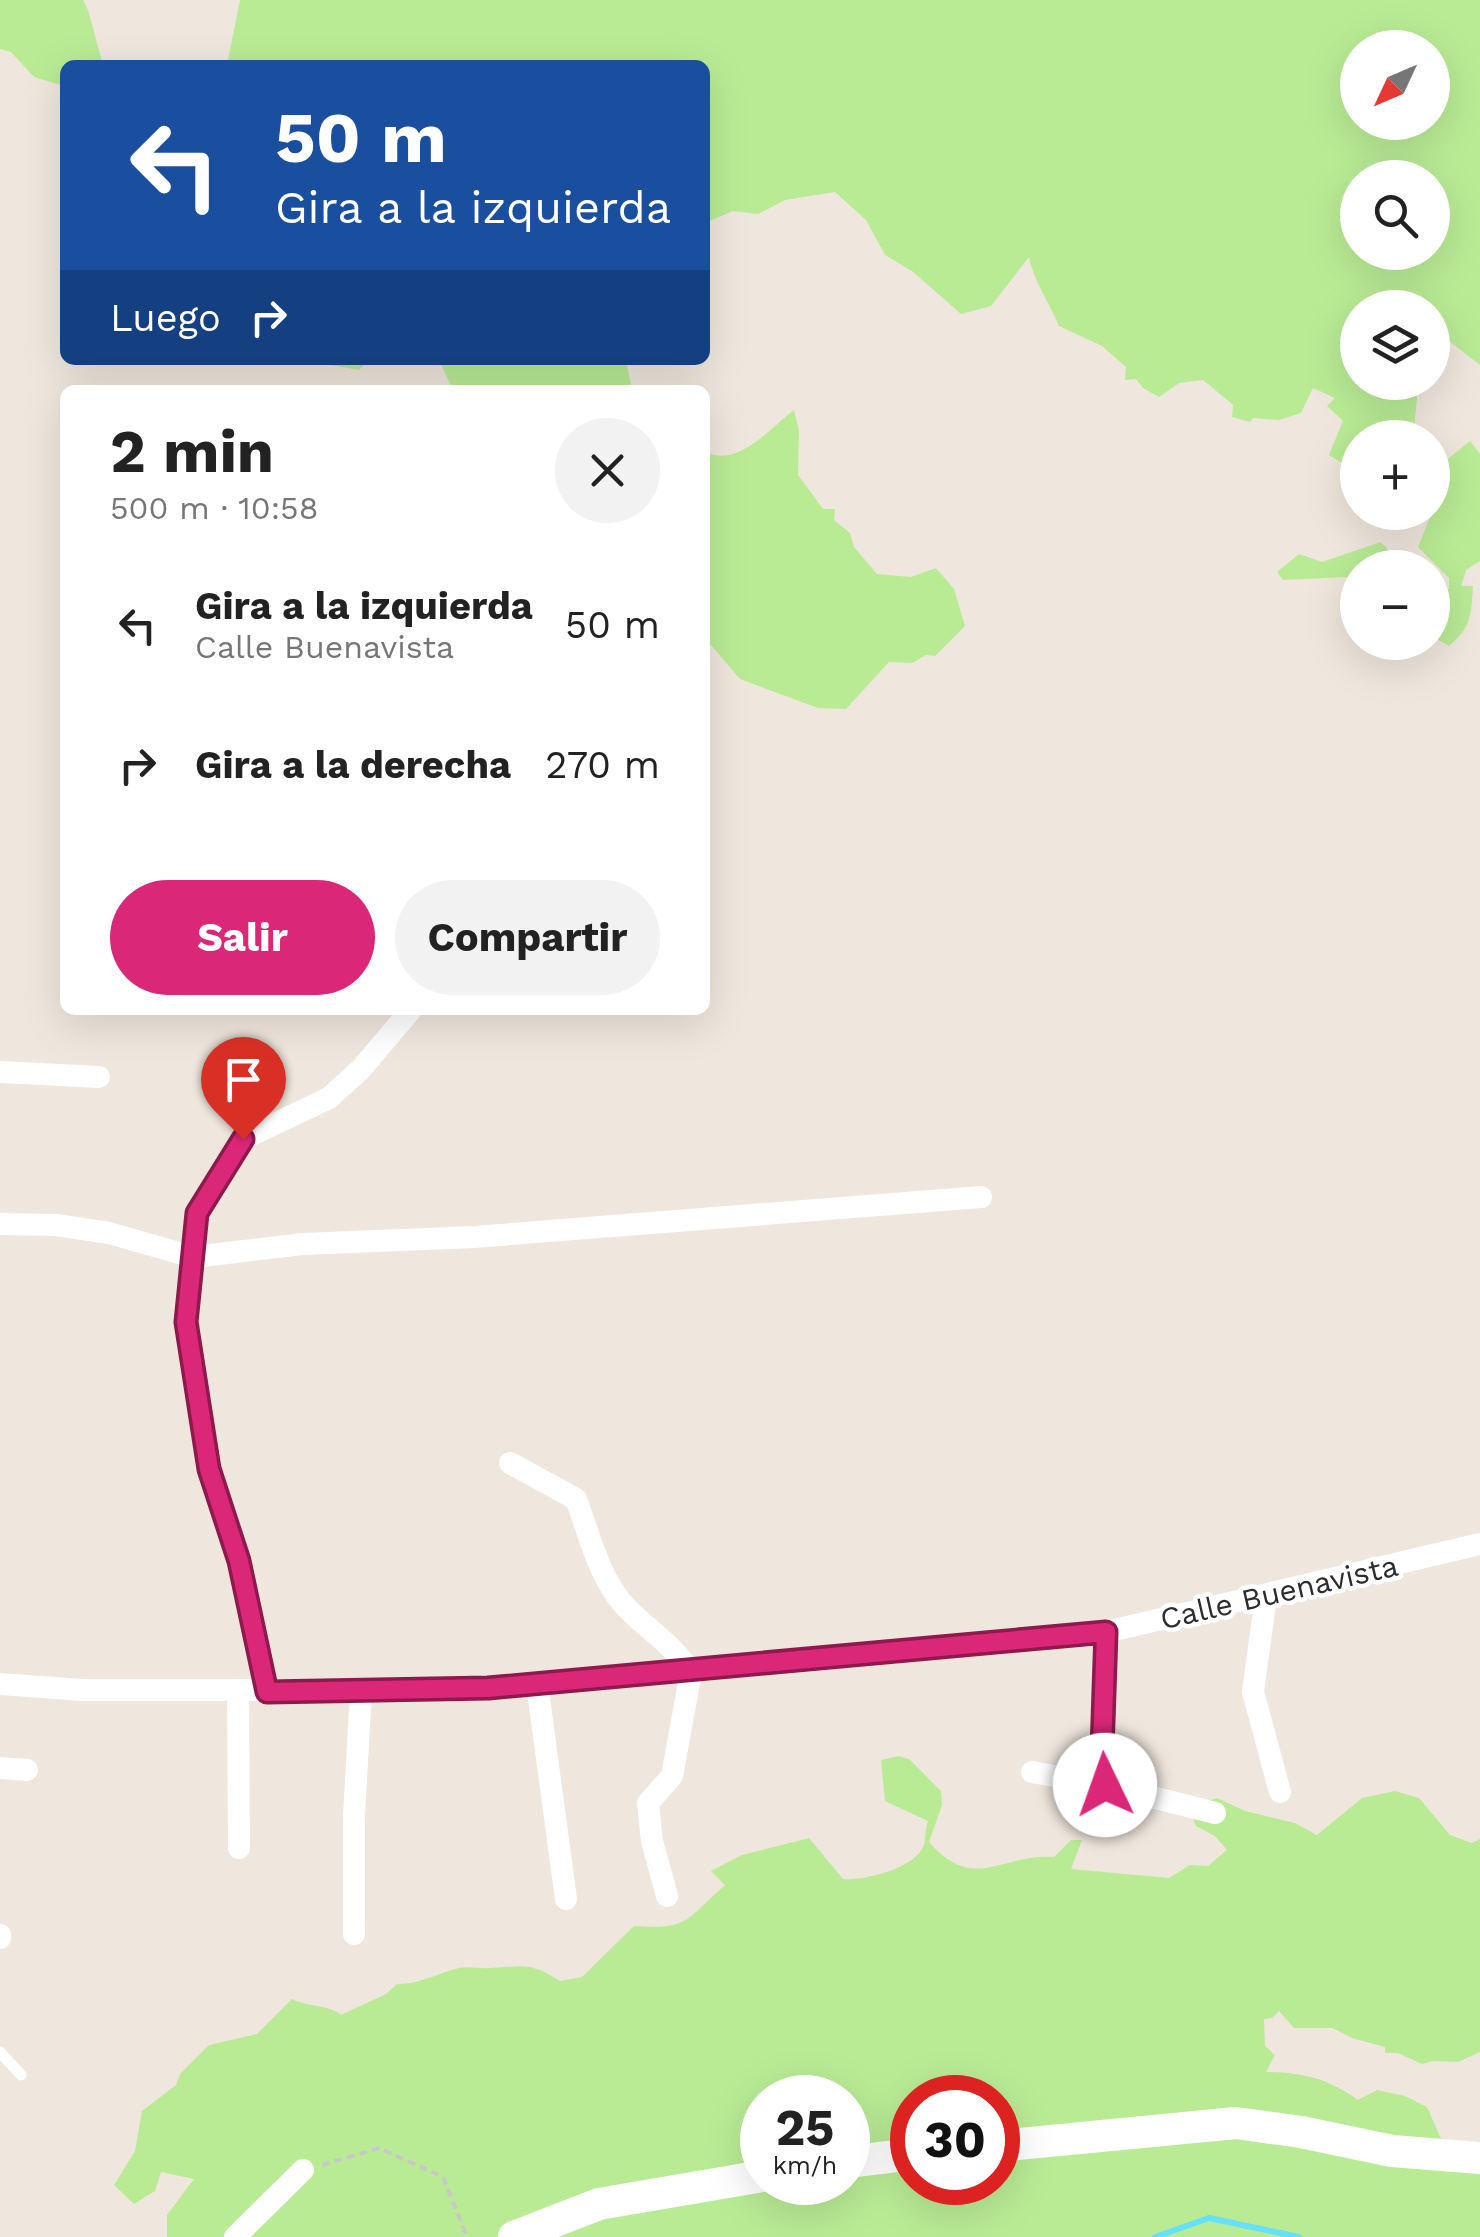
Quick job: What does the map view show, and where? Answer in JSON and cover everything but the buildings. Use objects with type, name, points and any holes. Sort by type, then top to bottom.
[{"type":"street","points":[[267,1692],[239,1561],[209,1469],[186,1322],[197,1213],[243,1139],[329,1098],[362,1068],[407,1015]]},
{"type":"street","points":[[0,1072],[99,1077]]},
{"type":"street","points":[[0,1224],[56,1225],[109,1233],[193,1257],[304,1244],[474,1237],[981,1197]]},
{"type":"street","points":[[510,1464],[576,1500],[599,1563],[624,1605],[675,1648],[691,1672],[672,1776],[648,1803],[652,1842],[667,1896]]},
{"type":"street","name":"Calle Buenavista","points":[[0,1684],[83,1690],[361,1692],[691,1672],[1106,1632],[1480,1544]]},
{"type":"street","points":[[1266,1596],[1253,1692],[1280,1792]]},
{"type":"street","points":[[1105,1785],[1102,1750],[1106,1632]]},
{"type":"street","points":[[537,1684],[566,1899]]},
{"type":"street","points":[[238,1691],[239,1848]]},
{"type":"street","points":[[354,1934],[354,1815],[361,1692]]},
{"type":"street","points":[[0,1768],[28,1770]]},
{"type":"street","points":[[1032,1772],[1105,1785],[1215,1813]]},
{"type":"street","points":[[1020,2144],[1236,2123],[1392,2151],[1480,2158]]},
{"type":"street","points":[[235,2237],[303,2170]]},
{"type":"street","points":[[514,2237],[599,2204],[740,2180]]},
{"type":"lane","points":[[0,2052],[20,2075]]},
{"type":"path","points":[[303,2170],[379,2148],[443,2177],[467,2237]]},
{"type":"green space","points":[[0,0],[83,0],[102,60],[60,60],[60,85],[34,77],[11,52],[0,49]]},
{"type":"green space","points":[[240,0],[1480,0],[1480,365],[1450,342],[1450,290],[1340,290],[1340,400],[1417,400],[1415,420],[1342,420],[1327,406],[1335,398],[1313,388],[1301,413],[1279,420],[1253,418],[1250,422],[1232,417],[1233,405],[1203,380],[1179,383],[1159,397],[1136,379],[1125,380],[1126,367],[1102,346],[1059,326],[1029,257],[991,306],[961,314],[912,271],[885,255],[866,220],[835,192],[785,200],[758,214],[733,211],[710,221],[710,60],[228,60]]},
{"type":"green space","points":[[331,365],[364,365],[359,370]]},
{"type":"green space","points":[[441,365],[627,365],[631,385],[451,385]]},
{"type":"green space","points":[[794,410],[799,431],[798,475],[823,509],[835,509],[834,520],[850,533],[854,547],[877,574],[911,577],[936,568],[954,589],[965,626],[935,656],[926,655],[912,663],[889,662],[846,709],[818,708],[740,679],[710,644],[710,454],[729,455],[764,436]]},
{"type":"green space","points":[[1340,428],[1340,462],[1329,455]]},
{"type":"green space","points":[[1470,441],[1480,454],[1480,561],[1466,570],[1461,586],[1473,586],[1471,612],[1462,633],[1450,645],[1450,550],[1418,547],[1425,530],[1450,530],[1450,457]]},
{"type":"green space","points":[[1381,542],[1388,550],[1357,550]]},
{"type":"green space","points":[[1299,554],[1322,562],[1340,556],[1340,577],[1283,580],[1277,572]]},
{"type":"green space","points":[[899,1756],[909,1759],[941,1791],[942,1805],[929,1842],[960,1866],[975,1869],[1054,1857],[1071,1840],[1082,1840],[1071,1869],[1169,1878],[1190,1865],[1208,1866],[1227,1850],[1215,1836],[1196,1826],[1189,1808],[1217,1798],[1245,1811],[1295,1823],[1317,1835],[1362,1798],[1395,1791],[1419,1798],[1450,1835],[1472,1843],[1480,1839],[1480,2052],[1458,2062],[1422,2064],[1398,2053],[1385,2053],[1385,2047],[1333,2028],[1294,2028],[1279,2011],[1264,2019],[1265,2046],[1275,2055],[1266,2072],[1315,2078],[1358,2100],[1377,2090],[1405,2096],[1427,2107],[1442,2141],[1480,2160],[1480,2237],[167,2237],[167,2215],[194,2179],[161,2172],[155,2191],[134,2204],[114,2185],[135,2151],[142,2111],[176,2085],[180,2074],[209,2045],[257,2034],[292,1999],[341,2015],[386,1994],[397,1984],[459,1968],[527,1967],[560,1981],[582,1977],[634,1926],[666,1926],[686,1920],[725,1885],[711,1871],[742,1855],[809,1838],[843,1879],[876,1875],[911,1860],[924,1845],[928,1821],[885,1801],[881,1760]]},
{"type":"waterway","points":[[1155,2237],[1209,2218],[1299,2237]]},
{"type":"route","points":[[243,1139],[197,1213],[186,1322],[209,1469],[239,1561],[267,1692],[488,1688],[1106,1632],[1102,1750],[1105,1785]]}]
